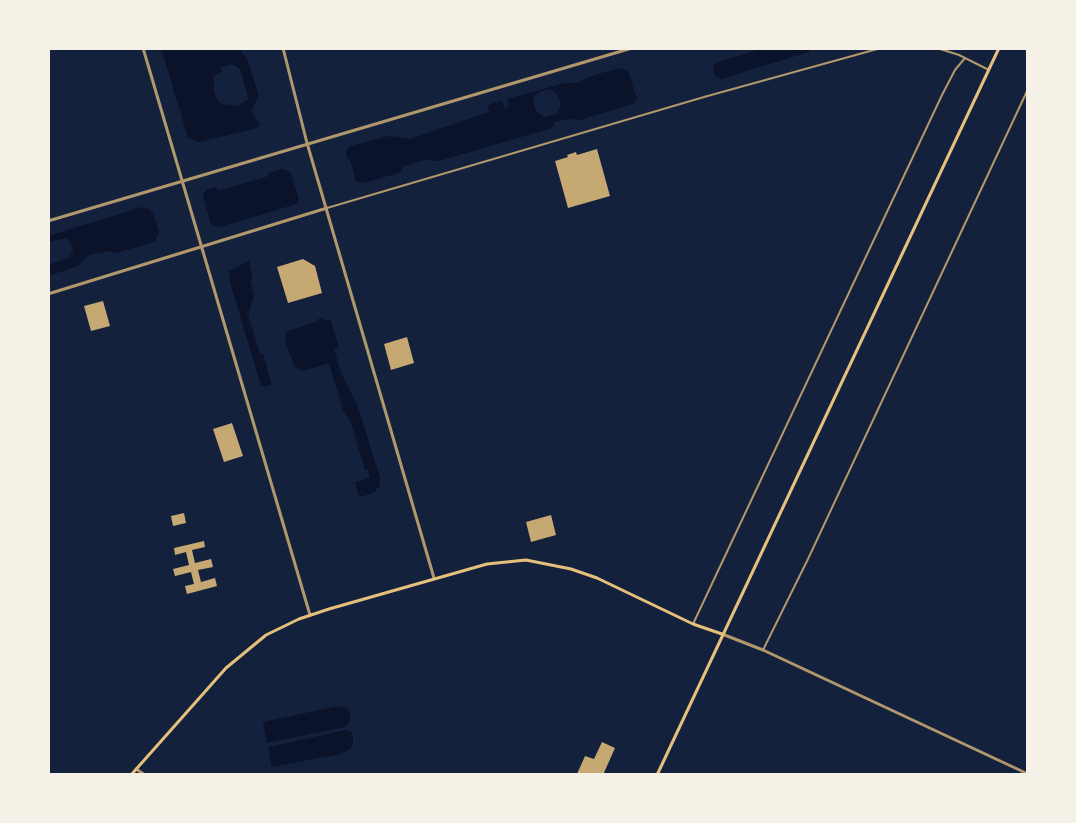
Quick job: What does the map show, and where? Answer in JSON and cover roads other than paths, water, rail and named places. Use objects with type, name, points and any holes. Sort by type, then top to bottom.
[{"type":"main road","points":[[657,775],[999,48]]},
{"type":"main road","points":[[131,775],[226,668],[266,635],[310,615],[487,564],[526,560],[553,564],[597,578],[693,624],[722,634]]},
{"type":"street","points":[[143,48],[310,615]]},
{"type":"street","points":[[283,48],[307,143],[434,578]]},
{"type":"street","points":[[48,221],[632,48]]},
{"type":"street","points":[[48,294],[327,208],[704,97],[881,48]]},
{"type":"street","points":[[937,48],[965,58],[988,70]]},
{"type":"street","points":[[693,624],[942,95],[955,70],[965,58]]},
{"type":"street","points":[[763,650],[808,559],[1028,89]]},
{"type":"street","points":[[722,634],[763,650],[1028,774]]},
{"type":"street","points":[[136,769],[145,775]]},
{"type":"water","points":[[161,48],[239,48],[247,59],[259,96],[251,111],[260,124],[258,128],[199,142],[188,138]],"holes":[[[232,64],[240,69],[248,99],[237,106],[222,104],[214,92],[214,76],[222,72],[221,67]]]},
{"type":"water","points":[[764,48],[812,48],[809,52],[721,79],[714,75],[713,67],[716,63]]},
{"type":"water","points":[[621,68],[628,71],[637,99],[633,104],[580,120],[567,119],[555,122],[552,128],[439,161],[424,160],[413,163],[403,167],[399,173],[363,183],[356,181],[350,160],[346,158],[346,150],[350,146],[389,136],[410,139],[489,112],[488,106],[493,103],[502,101],[505,108],[509,107],[507,99],[565,83],[576,83],[594,75]],"holes":[[[544,90],[552,90],[561,104],[557,114],[544,117],[536,111],[533,102],[535,95]]]},
{"type":"water","points":[[283,169],[291,173],[299,200],[297,204],[219,227],[211,224],[203,194],[207,189],[216,187],[218,191],[269,176],[268,173]]},
{"type":"water","points":[[142,207],[149,209],[153,214],[159,232],[155,242],[115,253],[109,251],[89,255],[78,266],[48,276],[48,265],[68,258],[73,252],[72,245],[66,238],[48,242],[48,236]]},
{"type":"water","points":[[249,261],[254,296],[248,315],[272,385],[264,387],[261,386],[230,282],[229,271]]},
{"type":"water","points":[[322,318],[323,321],[330,319],[339,347],[334,349],[342,375],[357,404],[380,477],[380,485],[374,493],[359,497],[355,482],[370,478],[368,470],[365,470],[351,423],[343,410],[329,363],[303,371],[295,367],[286,344],[285,332]]},
{"type":"water","points":[[338,706],[348,708],[350,714],[350,721],[345,727],[267,743],[263,722]]},
{"type":"water","points":[[346,730],[352,732],[353,745],[341,754],[272,767],[268,747]]}]
